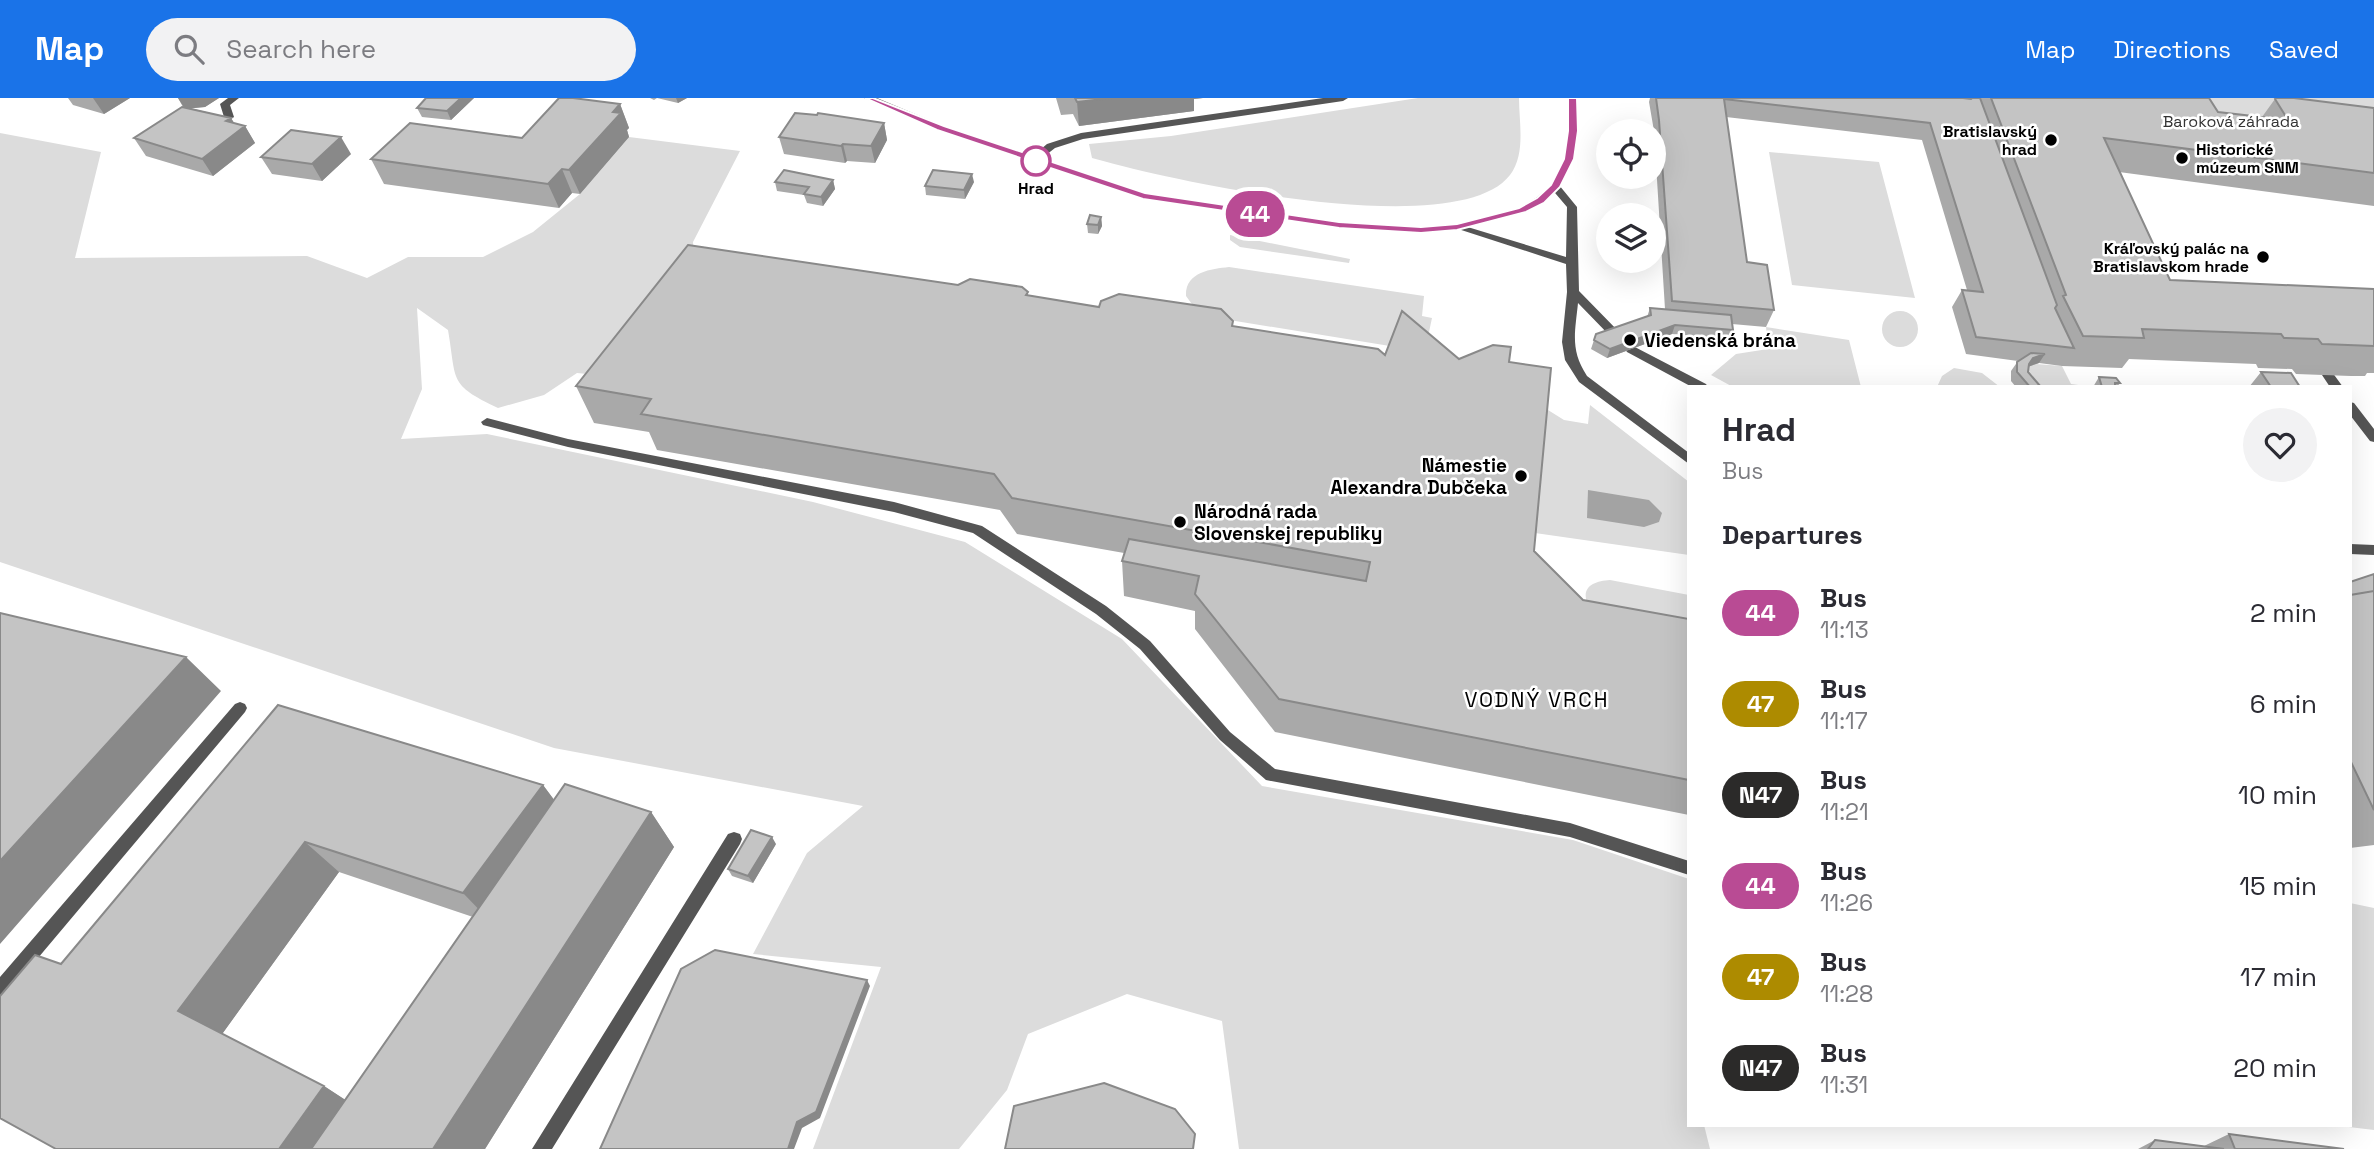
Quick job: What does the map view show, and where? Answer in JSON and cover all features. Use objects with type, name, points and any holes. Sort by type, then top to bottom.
[{"type":"street","points":[[229,117],[225,104],[234,98]]},
{"type":"street","points":[[869,98],[941,128],[1143,196],[1352,226],[1421,230],[1457,227],[1522,210],[1555,187],[1569,159],[1573,131],[1572,98]]},
{"type":"street","points":[[1256,112],[1257,98]]},
{"type":"street","points":[[1033,160],[1051,146],[1081,136],[1343,98]]},
{"type":"street","points":[[1555,187],[1572,207],[1573,292],[1568,342],[1571,360],[1583,379],[1687,458]]},
{"type":"street","points":[[1457,227],[1571,262]]},
{"type":"street","points":[[1573,292],[1616,335]]},
{"type":"street","points":[[1631,349],[1698,385]]},
{"type":"street","points":[[2328,375],[2336,385]]},
{"type":"street","points":[[2352,409],[2374,438]]},
{"type":"street","points":[[487,422],[568,443],[894,507],[977,529],[1101,610],[1145,645],[1225,736],[1270,775],[1570,830],[1687,867]]},
{"type":"street","points":[[2352,549],[2374,550]]},
{"type":"street","points":[[0,990],[240,708]]},
{"type":"street","points":[[541,1149],[734,839]]},
{"type":"shaded area","points":[[1418,98],[1519,98],[1520,148],[1510,175],[1480,195],[1433,205],[1374,206],[1310,201],[1182,180],[1092,158],[1089,144],[1171,136]]},
{"type":"shaded area","name":"Baroková záhrada","points":[[2170,98],[2374,98],[2374,140],[2258,125]]},
{"type":"shaded area","points":[[0,133],[101,152],[75,258],[307,256],[367,278],[408,257],[483,257],[533,232],[580,194],[629,137],[740,151],[693,242],[695,273],[628,378],[577,373],[544,395],[498,408],[470,393],[458,380],[448,330],[417,308],[422,389],[401,439],[487,434],[813,502],[965,542],[1122,639],[1262,786],[1573,840],[1687,878],[1687,1127],[1704,1127],[1710,1149],[1239,1149],[1222,1021],[1127,994],[1028,1034],[1007,1090],[959,1149],[813,1149],[881,967],[753,954],[807,853],[863,806],[554,748],[0,562]]},
{"type":"shaded area","points":[[1769,152],[1879,162],[1915,298],[1792,285]]},
{"type":"shaded area","points":[[1230,235],[1350,259],[1349,263],[1240,247],[1230,240]]},
{"type":"shaded area","points":[[1229,267],[1424,296],[1422,316],[1432,318],[1429,332],[1396,347],[1211,317],[1197,311],[1186,296],[1190,282],[1200,273]]},
{"type":"shaded area","points":[[1900,311],[1913,316],[1918,329],[1913,342],[1900,347],[1887,342],[1882,329],[1887,316]]},
{"type":"shaded area","points":[[1766,327],[1849,340],[1860,385],[1729,385],[1711,375],[1736,354],[1768,349]]},
{"type":"shaded area","points":[[2036,364],[2062,366],[2071,384],[2078,385],[2026,385],[2027,367]]},
{"type":"shaded area","points":[[1954,368],[1982,373],[1997,385],[1938,385],[1942,376]]},
{"type":"shaded area","points":[[1540,405],[1564,420],[1588,424],[1590,405],[1687,480],[1687,555],[1528,532]]},
{"type":"shaded area","points":[[1588,490],[1649,500],[1662,513],[1659,522],[1644,527],[1587,518]]},
{"type":"shaded area","points":[[1610,580],[1687,595],[1687,633],[1588,605],[1587,589],[1599,582]]},
{"type":"shaded area","points":[[2352,903],[2374,908],[2374,1130],[2349,1127],[2352,1127]]},
{"type":"building","points":[[426,98],[461,98],[447,111],[417,108]]},
{"type":"building","points":[[559,98],[620,104],[613,112],[621,113],[569,170],[562,169],[548,184],[371,159],[410,123],[522,138]]},
{"type":"building","points":[[1075,98],[1112,98],[1077,102]]},
{"type":"building","points":[[1656,98],[1980,98],[2057,305],[2055,308],[2074,348],[1976,337],[1962,290],[1983,292],[1930,123],[1724,99],[1747,262],[1767,265],[1774,310],[1672,301],[1664,189],[1666,119],[1659,119]]},
{"type":"building","points":[[1991,98],[2209,98],[2218,112],[2288,120],[2276,98],[2374,108],[2374,173],[2104,138],[2170,280],[2374,289],[2374,346],[2322,344],[2318,339],[2284,338],[2281,334],[2142,329],[2144,338],[2083,336],[2063,296],[2066,295]]},
{"type":"building","points":[[182,107],[231,118],[226,121],[245,126],[202,159],[134,138]]},
{"type":"building","points":[[795,113],[818,113],[884,123],[871,146],[841,146],[779,137]]},
{"type":"building","points":[[291,130],[341,137],[312,164],[261,157]]},
{"type":"building","points":[[784,170],[833,180],[821,197],[804,194],[809,187],[775,182]]},
{"type":"building","points":[[933,170],[972,174],[964,190],[925,186]]},
{"type":"building","points":[[1090,215],[1101,217],[1098,225],[1087,224]]},
{"type":"building","points":[[688,245],[958,285],[970,279],[1022,287],[1028,292],[1026,295],[1099,307],[1101,301],[1119,294],[1221,309],[1233,321],[1232,326],[1378,349],[1385,355],[1402,311],[1459,359],[1493,345],[1511,347],[1509,362],[1551,368],[1534,551],[1583,600],[1687,619],[1687,780],[1279,699],[1195,594],[1199,576],[1122,561],[1129,539],[1366,581],[1370,562],[1012,498],[994,474],[641,414],[651,399],[576,386]]},
{"type":"building","points":[[1650,308],[1731,315],[1733,330],[1675,325],[1610,349],[1594,340],[1596,334],[1651,315]]},
{"type":"building","points":[[2031,353],[2045,354],[2033,358],[2029,364],[2028,372],[2039,385],[2028,385],[2017,372],[2017,362]]},
{"type":"building","points":[[2261,372],[2291,373],[2299,385],[2270,385]]},
{"type":"building","points":[[2099,377],[2116,378],[2120,383],[2115,385],[2101,385]]},
{"type":"building","points":[[2374,574],[2374,591],[2352,595],[2352,581]]},
{"type":"building","points":[[2374,591],[2374,810],[2352,764],[2352,595]]},
{"type":"building","points":[[0,613],[186,657],[0,861]]},
{"type":"building","points":[[278,705],[543,785],[463,893],[305,842],[178,1011],[324,1086],[279,1149],[56,1149],[0,1118],[0,996],[35,955],[61,964]]},
{"type":"building","points":[[565,784],[651,812],[433,1149],[311,1149]]},
{"type":"building","points":[[751,830],[772,837],[748,876],[728,869]]},
{"type":"building","points":[[715,950],[867,980],[816,1112],[797,1122],[788,1149],[600,1149],[681,969]]},
{"type":"building","points":[[1104,1083],[1175,1109],[1195,1134],[1193,1149],[1005,1149],[1014,1106]]},
{"type":"building","points":[[2229,1134],[2344,1149],[2235,1149]]},
{"type":"building","points":[[2155,1140],[2224,1149],[2148,1149]]},
{"type":"bus line","name":"44","points":[[869,98],[941,128],[1143,196],[1287,219],[1421,230],[1457,227],[1522,210],[1555,187],[1565,172],[1569,159],[1573,131],[1572,98]]},
{"type":"place","name":"Bratislavský hrad","points":[[2051,140]]},
{"type":"place","name":"Historické múzeum SNM","points":[[2182,158]]},
{"type":"place","name":"Hrad","points":[[1036,161]]},
{"type":"place","name":"Kráľovský palác na Bratislavskom hrade","points":[[2263,257]]},
{"type":"place","name":"Viedenská brána","points":[[1630,340]]},
{"type":"place","name":"Námestie Alexandra Dubčeka","points":[[1521,476]]},
{"type":"place","name":"Národná rada Slovenskej republiky","points":[[1180,522]]},
{"type":"district","name":"VODNÝ VRCH","points":[[1537,699]]}]
